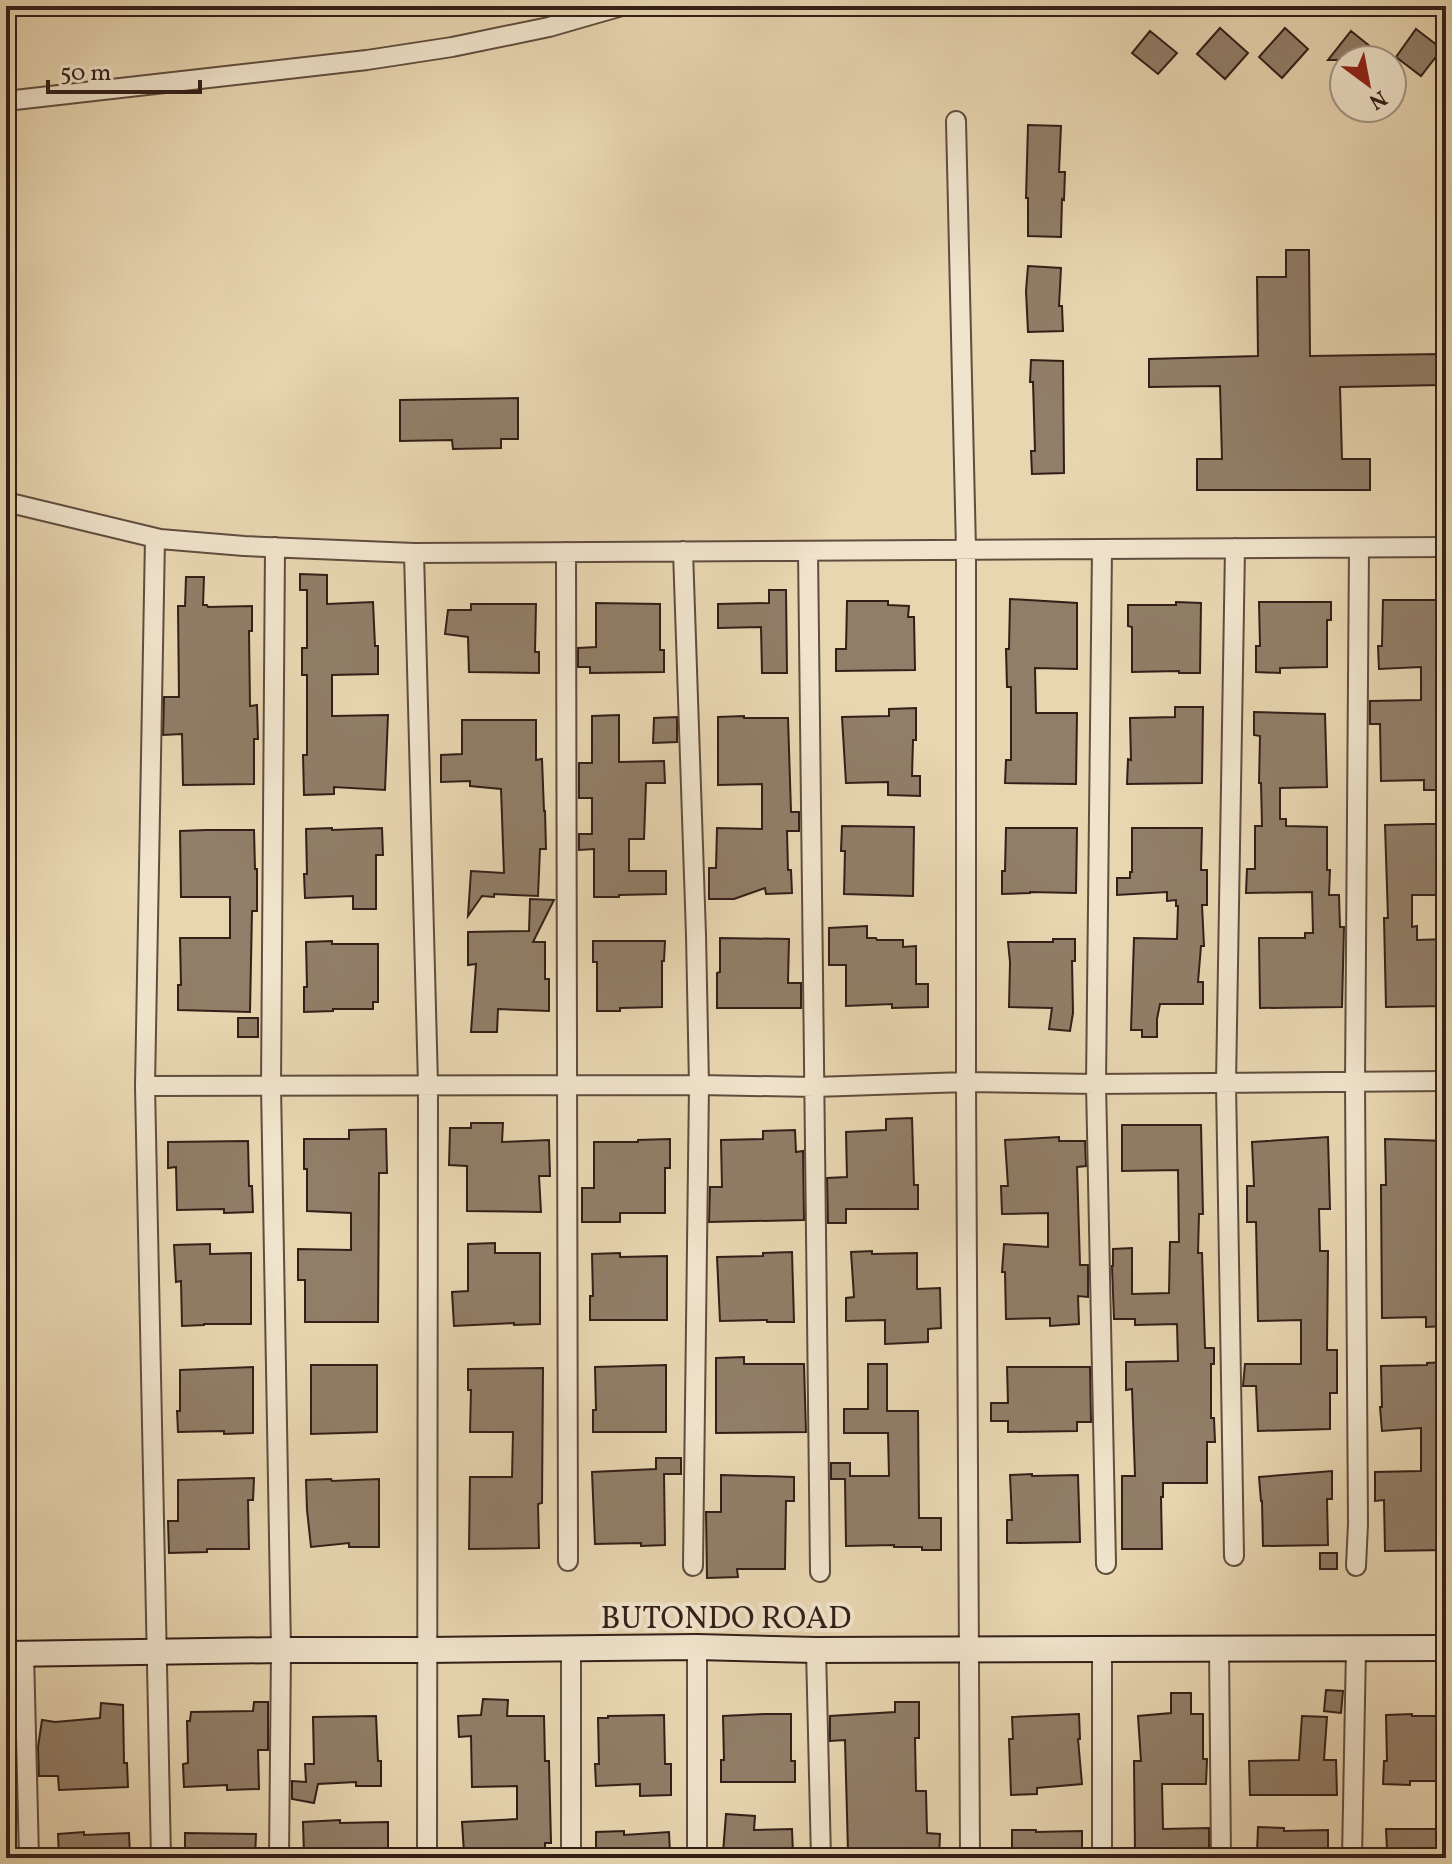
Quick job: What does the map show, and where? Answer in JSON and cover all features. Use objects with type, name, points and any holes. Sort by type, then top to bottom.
[{"type":"street","points":[[6,101],[424,52],[549,27],[622,6]]},
{"type":"street","points":[[956,121],[966,550],[970,1858]]},
{"type":"street","points":[[6,502],[155,538],[414,553],[1446,547]]},
{"type":"street","points":[[155,538],[145,1086],[161,1858]]},
{"type":"street","points":[[275,547],[271,1086],[281,1650],[279,1858]]},
{"type":"street","points":[[1234,1556],[1226,1084],[1235,548]]},
{"type":"street","points":[[1356,1566],[1355,1083],[1359,548]]},
{"type":"street","points":[[1102,549],[1096,1084],[1106,1564]]},
{"type":"street","points":[[683,551],[699,1085],[693,1566]]},
{"type":"street","points":[[808,551],[820,1572]]},
{"type":"street","points":[[566,552],[568,1561]]},
{"type":"street","points":[[414,553],[428,1085],[427,1858]]},
{"type":"street","points":[[145,1086],[814,1087],[966,1082],[1226,1084],[1446,1081]]},
{"type":"street","points":[[697,1647],[697,1858]]},
{"type":"street","name":"BUTONDO ROAD","points":[[15,1654],[697,1647],[816,1650],[1446,1648]]},
{"type":"street","points":[[571,1648],[571,1858]]},
{"type":"street","points":[[1102,1648],[1102,1858]]},
{"type":"street","points":[[1352,1858],[1356,1648]]},
{"type":"street","points":[[1219,1649],[1221,1858]]},
{"type":"street","points":[[816,1650],[821,1858]]},
{"type":"street","points":[[15,1654],[29,1858]]},
{"type":"building","points":[[1220,28],[1248,53],[1225,79],[1197,54]]},
{"type":"building","points":[[1285,28],[1308,49],[1282,78],[1259,57]]},
{"type":"building","points":[[1416,29],[1442,49],[1421,76],[1408,66],[1408,44],[1405,44]]},
{"type":"building","points":[[1150,31],[1177,53],[1158,74],[1132,53]]},
{"type":"building","points":[[1351,31],[1367,44],[1341,44]]},
{"type":"building","points":[[1028,125],[1061,126],[1059,172],[1065,172],[1061,237],[1028,236]]},
{"type":"building","points":[[1286,250],[1309,250],[1310,356],[1440,354],[1441,385],[1340,387],[1342,459],[1370,459],[1370,490],[1197,490],[1197,459],[1222,459],[1220,386],[1149,387],[1149,359],[1258,356],[1257,277],[1286,277]]},
{"type":"building","points":[[1028,266],[1061,268],[1059,306],[1062,306],[1063,331],[1028,332]]},
{"type":"building","points":[[1031,360],[1063,361],[1064,473],[1032,474],[1031,451],[1035,451]]},
{"type":"building","points":[[518,398],[518,439],[501,439],[501,448],[453,449],[452,440],[400,441],[400,400]]},
{"type":"building","points":[[300,574],[327,575],[327,604],[373,602],[378,674],[332,675],[332,716],[388,715],[385,790],[334,787],[334,794],[304,795],[307,675],[302,675],[302,648],[307,648],[307,590],[300,590]]},
{"type":"building","points":[[186,577],[204,577],[203,605],[252,606],[252,631],[249,631],[250,706],[257,705],[258,739],[254,739],[254,784],[183,785],[182,734],[163,735],[164,697],[179,697],[178,606],[185,606]]},
{"type":"building","points":[[769,590],[786,590],[787,673],[762,673],[761,627],[718,628],[718,604],[769,603]]},
{"type":"building","points":[[1010,599],[1077,603],[1077,669],[1035,668],[1036,713],[1077,713],[1076,784],[1005,783],[1006,760],[1011,760],[1011,687],[1007,687],[1006,649],[1009,649]]},
{"type":"building","points":[[1383,600],[1446,600],[1446,790],[1424,790],[1424,780],[1381,781],[1380,724],[1370,724],[1370,701],[1421,700],[1421,667],[1379,669]]},
{"type":"building","points":[[847,601],[888,601],[888,605],[909,606],[908,617],[914,617],[915,670],[836,671],[836,649],[846,649]]},
{"type":"building","points":[[1176,602],[1201,603],[1200,673],[1132,672],[1132,627],[1128,626],[1128,605],[1176,605]]},
{"type":"building","points":[[1259,602],[1331,602],[1331,620],[1327,620],[1327,667],[1280,668],[1280,673],[1256,672],[1256,646],[1260,646]]},
{"type":"building","points":[[596,603],[660,604],[660,650],[664,650],[664,672],[590,673],[590,667],[578,667],[578,648],[596,647]]},
{"type":"building","points":[[471,604],[536,604],[535,652],[539,652],[539,673],[469,672],[468,637],[445,634],[448,610],[471,610]]},
{"type":"building","points":[[1175,707],[1203,707],[1202,783],[1127,784],[1128,759],[1131,760],[1130,718],[1175,717]]},
{"type":"building","points":[[916,708],[912,776],[920,776],[920,796],[888,795],[888,782],[846,783],[842,717],[889,716],[889,709]]},
{"type":"building","points":[[1254,712],[1325,714],[1327,787],[1280,788],[1280,819],[1286,819],[1286,826],[1327,827],[1329,895],[1339,895],[1340,927],[1344,927],[1342,1007],[1260,1008],[1259,938],[1305,938],[1305,933],[1313,933],[1312,892],[1246,893],[1247,869],[1255,869],[1255,826],[1262,826],[1260,736],[1254,735]]},
{"type":"building","points":[[619,715],[619,762],[664,761],[665,783],[646,783],[644,839],[629,839],[629,871],[666,871],[666,894],[594,897],[594,849],[579,850],[579,834],[592,834],[592,798],[579,798],[579,763],[592,763],[592,716]]},
{"type":"building","points":[[677,717],[677,742],[653,743],[654,718]]},
{"type":"building","points":[[718,717],[788,718],[791,812],[799,812],[799,831],[787,831],[792,893],[766,894],[765,888],[734,899],[709,899],[709,868],[716,868],[717,828],[762,829],[762,784],[718,785]]},
{"type":"building","points":[[462,720],[536,720],[536,760],[542,759],[545,811],[546,849],[540,849],[538,896],[482,896],[468,916],[471,871],[504,873],[501,789],[470,786],[470,781],[441,782],[441,755],[462,754]]},
{"type":"building","points":[[1446,824],[1446,895],[1412,895],[1412,927],[1417,926],[1417,940],[1446,939],[1446,1006],[1386,1007],[1384,918],[1388,918],[1385,825]]},
{"type":"building","points":[[842,826],[914,827],[913,896],[844,894]]},
{"type":"building","points":[[382,828],[383,855],[376,855],[376,909],[353,909],[353,896],[305,898],[306,829]]},
{"type":"building","points":[[1006,828],[1077,828],[1076,893],[1002,894]]},
{"type":"building","points":[[1132,828],[1202,828],[1201,870],[1207,870],[1207,905],[1202,905],[1204,946],[1201,946],[1198,982],[1203,982],[1203,1004],[1160,1004],[1157,1037],[1142,1037],[1142,1030],[1131,1030],[1134,938],[1177,939],[1178,906],[1176,900],[1167,901],[1167,892],[1117,895],[1117,878],[1130,878],[1132,872]]},
{"type":"building","points":[[254,830],[257,911],[252,911],[250,1012],[178,1010],[180,938],[230,938],[230,897],[181,897],[180,831]]},
{"type":"building","points":[[530,899],[554,900],[533,942],[545,942],[549,1011],[498,1009],[497,1032],[471,1032],[476,964],[468,965],[468,932],[529,931]]},
{"type":"building","points":[[867,926],[867,938],[903,940],[903,947],[916,946],[916,984],[928,984],[928,1007],[892,1008],[892,1004],[846,1006],[846,965],[829,965],[829,928]]},
{"type":"building","points":[[720,938],[789,939],[788,983],[801,983],[801,1008],[717,1008]]},
{"type":"building","points":[[1053,939],[1075,939],[1070,1031],[1049,1029],[1052,1008],[1009,1007],[1008,942],[1053,942]]},
{"type":"building","points":[[332,941],[332,944],[378,944],[378,1002],[373,1002],[373,1009],[304,1012],[306,942]]},
{"type":"building","points":[[593,941],[665,941],[662,1007],[597,1011],[597,962],[593,962]]},
{"type":"building","points":[[238,1018],[258,1018],[258,1037],[238,1037]]},
{"type":"building","points":[[912,1118],[914,1185],[918,1185],[918,1209],[846,1209],[846,1223],[828,1223],[827,1178],[847,1177],[846,1132],[886,1130],[886,1119]]},
{"type":"building","points":[[471,1123],[503,1123],[502,1142],[549,1140],[550,1176],[539,1176],[541,1212],[467,1211],[467,1166],[449,1165],[450,1128],[471,1128]]},
{"type":"building","points":[[1122,1125],[1201,1125],[1203,1214],[1199,1214],[1198,1253],[1202,1253],[1205,1348],[1214,1348],[1211,1418],[1214,1418],[1215,1442],[1207,1442],[1207,1483],[1163,1483],[1162,1549],[1122,1549],[1122,1476],[1135,1476],[1132,1389],[1126,1390],[1126,1362],[1178,1361],[1177,1324],[1135,1325],[1135,1319],[1114,1319],[1112,1266],[1113,1249],[1132,1248],[1132,1294],[1169,1293],[1170,1242],[1179,1242],[1178,1170],[1122,1171]]},
{"type":"building","points":[[386,1129],[387,1173],[379,1173],[378,1322],[305,1322],[305,1280],[298,1280],[298,1249],[351,1250],[351,1213],[307,1211],[304,1139],[349,1139],[349,1130]]},
{"type":"building","points":[[795,1130],[796,1152],[803,1151],[804,1220],[709,1222],[710,1187],[722,1187],[721,1140],[763,1139],[763,1131]]},
{"type":"building","points":[[1059,1137],[1059,1141],[1085,1141],[1086,1166],[1077,1167],[1080,1265],[1088,1265],[1088,1297],[1078,1296],[1079,1324],[1050,1326],[1050,1318],[1006,1319],[1005,1272],[1002,1272],[1004,1244],[1048,1247],[1048,1213],[1002,1214],[1001,1186],[1008,1186],[1005,1140]]},
{"type":"building","points":[[1328,1137],[1330,1209],[1319,1209],[1320,1251],[1328,1251],[1327,1350],[1337,1350],[1337,1393],[1330,1393],[1330,1429],[1258,1431],[1256,1386],[1243,1386],[1245,1364],[1301,1364],[1301,1320],[1258,1321],[1256,1222],[1247,1222],[1247,1186],[1254,1186],[1252,1142]]},
{"type":"building","points":[[670,1139],[670,1168],[665,1168],[665,1213],[620,1213],[620,1222],[582,1222],[582,1188],[594,1188],[594,1142]]},
{"type":"building","points":[[1385,1139],[1446,1141],[1446,1326],[1426,1327],[1426,1317],[1382,1318],[1381,1185],[1386,1185]]},
{"type":"building","points":[[248,1141],[253,1212],[177,1210],[176,1167],[168,1168],[168,1142]]},
{"type":"building","points":[[495,1243],[495,1253],[540,1253],[540,1324],[454,1326],[452,1292],[468,1291],[468,1244]]},
{"type":"building","points":[[210,1244],[210,1254],[251,1253],[251,1324],[182,1326],[181,1281],[176,1282],[174,1245]]},
{"type":"building","points":[[872,1251],[872,1254],[917,1253],[917,1289],[940,1288],[941,1328],[928,1329],[928,1342],[885,1344],[885,1320],[846,1321],[846,1298],[854,1297],[851,1252]]},
{"type":"building","points":[[792,1252],[794,1322],[720,1321],[717,1257]]},
{"type":"building","points":[[620,1253],[620,1257],[667,1256],[667,1320],[590,1320],[592,1254]]},
{"type":"building","points":[[744,1357],[744,1364],[804,1364],[806,1432],[716,1433],[716,1358]]},
{"type":"building","points":[[1446,1362],[1446,1550],[1385,1551],[1384,1500],[1375,1501],[1375,1472],[1421,1471],[1421,1428],[1382,1431],[1381,1366]]},
{"type":"building","points":[[868,1364],[887,1364],[887,1411],[918,1411],[919,1518],[941,1518],[941,1550],[894,1545],[846,1546],[845,1479],[831,1479],[831,1463],[850,1463],[850,1476],[889,1476],[888,1433],[844,1433],[844,1409],[868,1409]]},
{"type":"building","points":[[311,1365],[377,1365],[377,1432],[311,1434]]},
{"type":"building","points":[[666,1365],[666,1432],[593,1432],[595,1367]]},
{"type":"building","points":[[253,1367],[253,1433],[178,1432],[180,1370]]},
{"type":"building","points":[[1007,1367],[1090,1367],[1091,1422],[1077,1422],[1077,1431],[1008,1432],[1008,1421],[991,1421],[991,1403],[1008,1403]]},
{"type":"building","points":[[543,1368],[539,1548],[469,1549],[470,1477],[512,1477],[513,1432],[470,1432],[468,1369]]},
{"type":"building","points":[[656,1458],[681,1458],[681,1474],[664,1474],[665,1545],[595,1544],[592,1472],[656,1469]]},
{"type":"building","points":[[1332,1471],[1332,1499],[1327,1499],[1328,1545],[1263,1546],[1259,1477]]},
{"type":"building","points":[[721,1475],[794,1477],[794,1501],[786,1501],[785,1569],[737,1569],[738,1577],[707,1578],[706,1512],[721,1512]]},
{"type":"building","points":[[1010,1475],[1078,1475],[1080,1542],[1007,1543],[1007,1520],[1012,1520]]},
{"type":"building","points":[[254,1478],[253,1500],[248,1500],[249,1549],[169,1553],[168,1521],[178,1521],[178,1480]]},
{"type":"building","points":[[379,1479],[379,1547],[349,1547],[349,1543],[311,1547],[306,1480]]},
{"type":"building","points":[[1320,1553],[1337,1553],[1337,1569],[1320,1569]]},
{"type":"building","points":[[1326,1690],[1343,1691],[1341,1713],[1324,1711]]},
{"type":"building","points":[[1171,1693],[1191,1693],[1191,1714],[1203,1714],[1206,1784],[1162,1784],[1163,1829],[1209,1828],[1209,1855],[1182,1855],[1182,1851],[1135,1851],[1134,1761],[1141,1761],[1138,1716],[1171,1713]]},
{"type":"building","points":[[483,1699],[508,1700],[507,1716],[544,1716],[545,1761],[549,1761],[551,1843],[545,1843],[545,1852],[464,1853],[462,1822],[517,1819],[517,1786],[472,1787],[471,1736],[459,1737],[458,1716],[481,1715]]},
{"type":"building","points":[[254,1702],[268,1702],[268,1750],[258,1750],[259,1789],[227,1790],[227,1785],[184,1787],[183,1764],[188,1763],[187,1721],[190,1721],[191,1712],[253,1711]]},
{"type":"building","points":[[895,1702],[919,1702],[919,1738],[915,1738],[916,1791],[926,1791],[927,1833],[940,1834],[939,1858],[895,1858],[896,1851],[848,1852],[845,1740],[830,1741],[830,1716],[895,1712]]},
{"type":"building","points":[[101,1703],[123,1705],[124,1763],[127,1763],[128,1787],[59,1790],[58,1776],[39,1776],[38,1747],[42,1720],[55,1722],[100,1718]]},
{"type":"building","points":[[791,1714],[791,1761],[795,1761],[795,1782],[721,1782],[723,1716]]},
{"type":"building","points":[[1079,1714],[1082,1784],[1037,1788],[1037,1794],[1011,1795],[1009,1739],[1013,1739],[1012,1717]]},
{"type":"building","points":[[664,1715],[665,1764],[671,1764],[671,1795],[640,1796],[640,1784],[596,1786],[598,1718]]},
{"type":"building","points":[[1386,1715],[1446,1716],[1446,1781],[1383,1784],[1384,1761],[1387,1761]]},
{"type":"building","points":[[376,1716],[381,1786],[356,1786],[356,1782],[318,1784],[314,1803],[292,1799],[292,1781],[306,1782],[305,1764],[314,1764],[313,1717]]},
{"type":"building","points":[[1302,1716],[1327,1717],[1324,1760],[1336,1760],[1337,1795],[1250,1795],[1249,1761],[1299,1760]]},
{"type":"building","points":[[726,1814],[755,1816],[754,1830],[792,1829],[793,1854],[723,1853]]},
{"type":"building","points":[[340,1820],[340,1823],[388,1822],[388,1853],[304,1854],[303,1822]]},
{"type":"building","points":[[1258,1827],[1284,1828],[1284,1831],[1328,1830],[1328,1850],[1257,1852]]},
{"type":"building","points":[[1386,1829],[1446,1829],[1446,1849],[1387,1849]]},
{"type":"building","points":[[1012,1830],[1082,1831],[1082,1850],[1012,1852]]},
{"type":"building","points":[[624,1831],[624,1835],[669,1832],[670,1854],[643,1856],[642,1851],[596,1853],[596,1832]]},
{"type":"building","points":[[84,1832],[84,1835],[129,1833],[130,1856],[59,1858],[58,1834]]},
{"type":"building","points":[[185,1833],[256,1834],[255,1858],[185,1857]]}]
